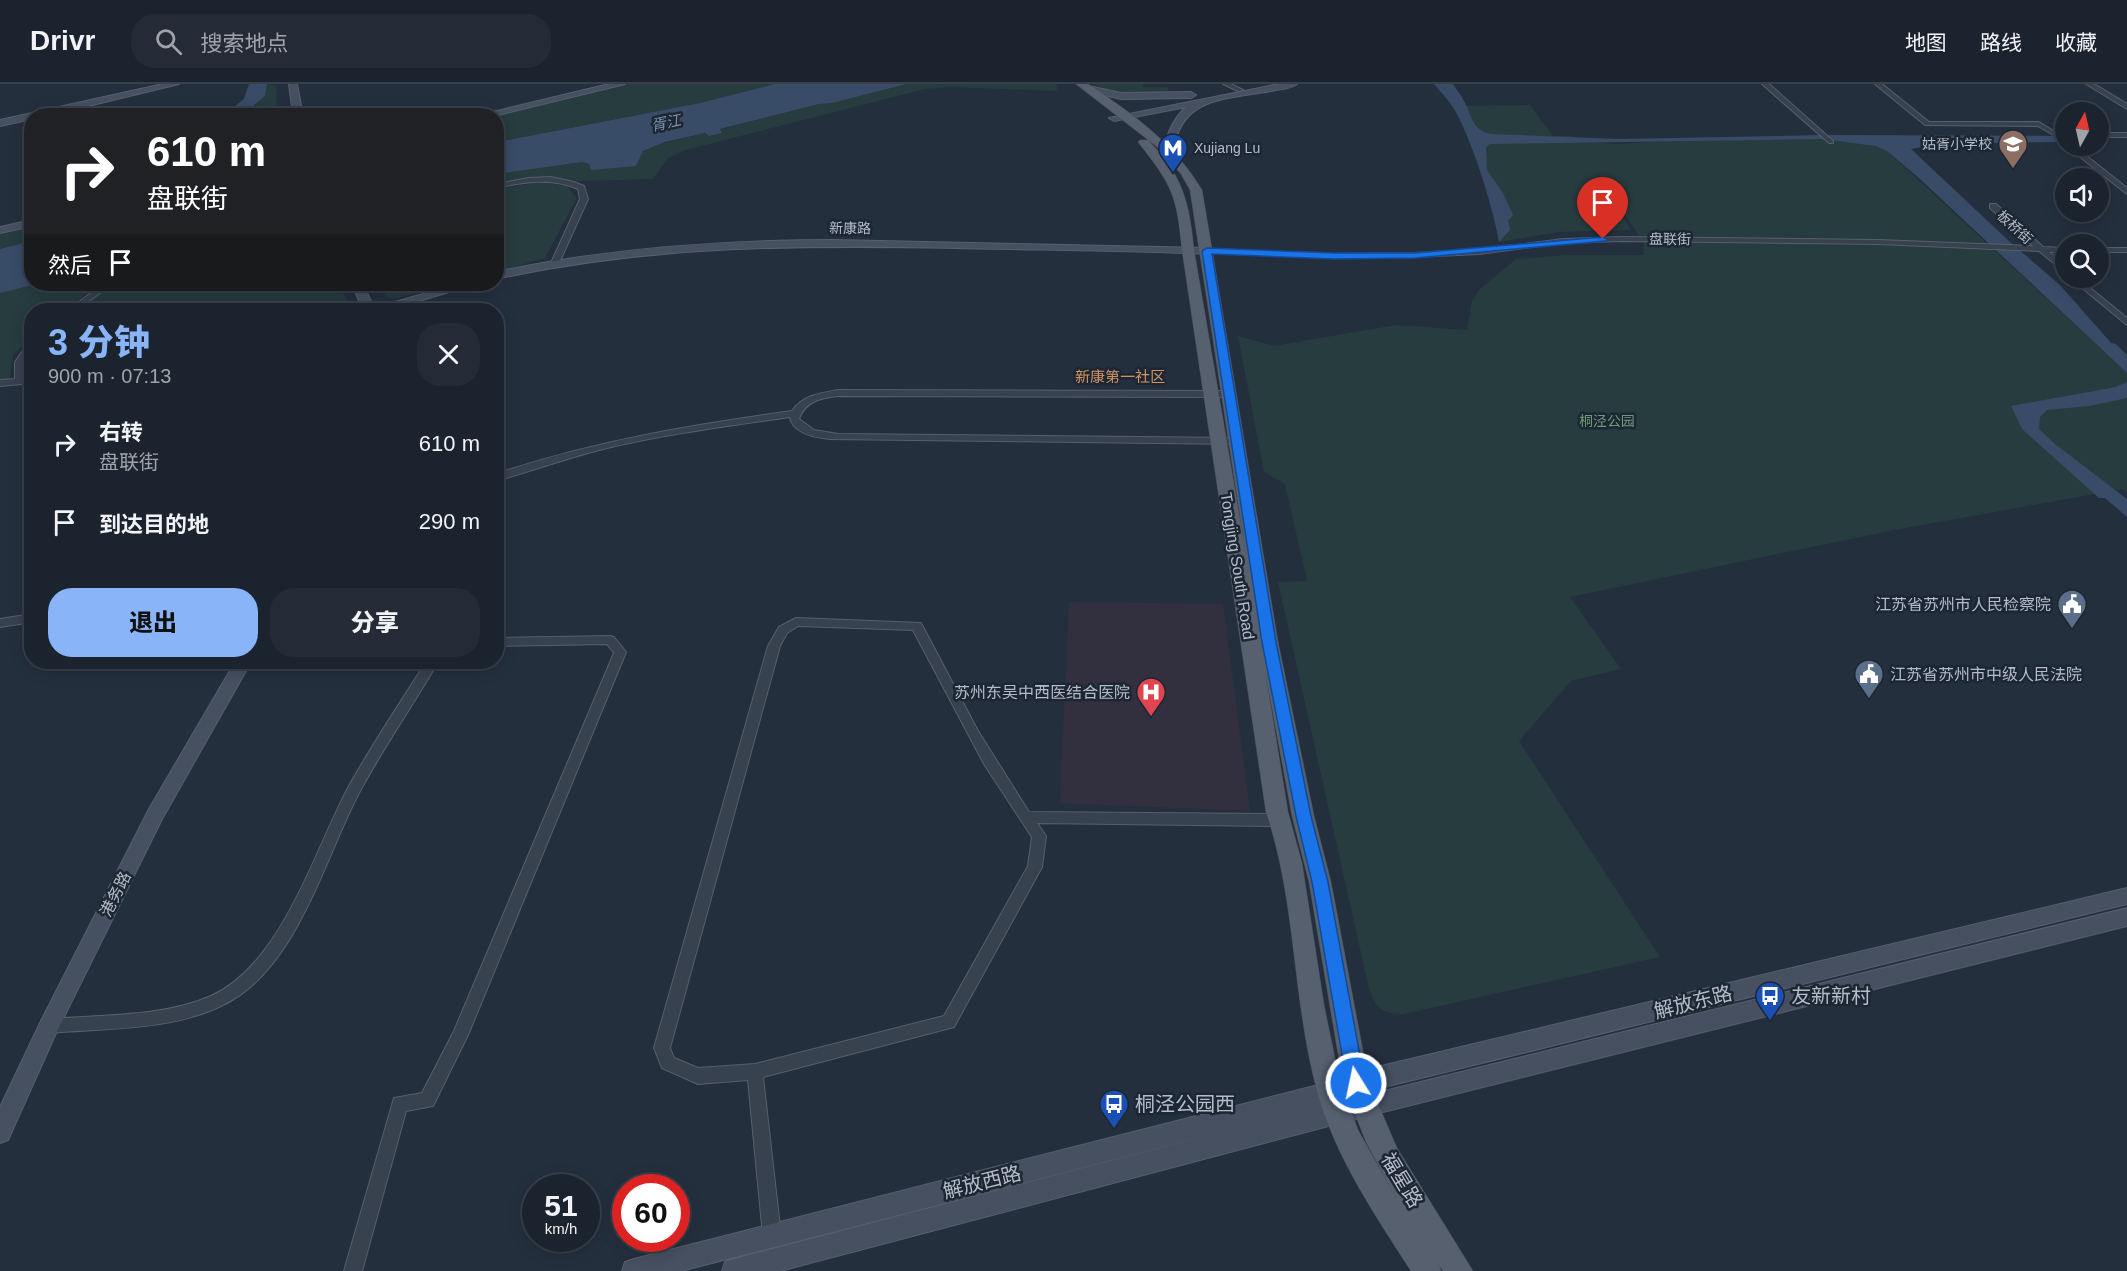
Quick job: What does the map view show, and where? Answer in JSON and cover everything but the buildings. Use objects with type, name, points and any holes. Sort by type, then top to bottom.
[{"type":"main road","points":[[68,108],[175,84]]},
{"type":"main road","points":[[293,84],[296,108]]},
{"type":"main road","points":[[504,111],[621,84]]},
{"type":"main road","name":"Tongjing South Road","points":[[1068,84],[1169,149],[1184,166],[1196,190],[1207,251],[1221,394],[1280,820],[1288,842],[1315,1021],[1333,1104]]},
{"type":"main road","points":[[1117,115],[1273,84]]},
{"type":"main road","points":[[1117,115],[1293,84]]},
{"type":"main road","points":[[1085,87],[1127,96],[1219,94]]},
{"type":"main road","name":"Tongjing South Road","points":[[1085,87],[1151,149],[1173,180],[1182,201],[1188,250],[1221,394]]},
{"type":"main road","points":[[1169,149],[1170,140],[1186,110],[1201,102]]},
{"type":"main road","points":[[0,123],[24,118]]},
{"type":"main road","points":[[0,230],[24,225]]},
{"type":"main road","name":"新康路","points":[[504,274],[555,262],[651,249],[760,243],[1207,251]]},
{"type":"main road","points":[[403,303],[445,291]]},
{"type":"main road","name":"Tongjing South Road","points":[[1228,441],[1303,816],[1320,882],[1359,1095]]},
{"type":"main road","name":"港务路","points":[[0,1132],[49,1026],[155,814],[239,669]]},
{"type":"main road","name":"解放东路","points":[[1333,1104],[1359,1095],[2127,896]]},
{"type":"main road","name":"解放东路","points":[[1359,1095],[2127,917]]},
{"type":"main road","name":"福星路","points":[[1359,1095],[1387,1157],[1459,1271]]},
{"type":"main road","name":"福星路","points":[[1333,1104],[1377,1190],[1426,1271]]},
{"type":"main road","name":"解放西路","points":[[634,1271],[772,1236],[1333,1104]]},
{"type":"main road","name":"解放西路","points":[[734,1271],[1333,1104]]},
{"type":"street","points":[[1226,84],[1240,90]]},
{"type":"street","points":[[1765,84],[1831,142]]},
{"type":"street","points":[[1878,84],[1927,124],[2040,124],[2055,133]]},
{"type":"street","points":[[2089,84],[2127,107]]},
{"type":"street","points":[[2106,95],[2127,94]]},
{"type":"street","points":[[2109,135],[2127,135]]},
{"type":"street","points":[[2082,156],[2127,192]]},
{"type":"street","points":[[504,185],[550,179],[567,182],[581,188],[584,199],[555,262]]},
{"type":"street","name":"板桥街","points":[[1993,206],[2055,262]]},
{"type":"street","name":"盘联街","points":[[1207,251],[1334,256],[1415,255],[1479,252],[1563,241],[1623,239],[1878,242],[2055,250]]},
{"type":"street","points":[[2109,250],[2127,250]]},
{"type":"street","points":[[2086,288],[2127,322]]},
{"type":"street","points":[[82,303],[98,291]]},
{"type":"street","points":[[20,381],[20,362],[24,356]]},
{"type":"street","points":[[0,383],[24,381]]},
{"type":"street","points":[[1221,394],[837,393],[808,400],[799,406],[794,419],[810,434],[828,436],[1228,441]]},
{"type":"street","points":[[504,475],[573,453],[632,439],[795,413]]},
{"type":"street","points":[[0,623],[24,619]]},
{"type":"street","points":[[796,622],[917,626],[958,706],[1025,817],[1039,836],[1035,867],[949,1022],[755,1072],[698,1076],[668,1064],[662,1048],[774,646],[783,630],[796,622]]},
{"type":"street","points":[[353,1271],[400,1104],[428,1100],[460,1035],[620,652],[610,640],[504,642]]},
{"type":"street","points":[[49,1026],[188,1012],[220,999],[252,977],[282,939],[353,790],[428,669]]},
{"type":"street","points":[[1025,817],[1280,820]]},
{"type":"street","points":[[755,1072],[772,1236]]},
{"type":"shaded area","name":"苏州东吴中西医结合医院","points":[[1069,602],[1223,604],[1250,811],[1060,803]]},
{"type":"green space","points":[[267,84],[276,86],[277,108],[253,108],[262,98]]},
{"type":"green space","points":[[628,84],[775,84],[700,103],[504,141],[504,112]]},
{"type":"green space","points":[[907,84],[1056,84],[1058,91],[949,87],[925,89],[686,150],[668,158],[653,179],[577,181],[546,177],[504,183],[504,173],[582,162],[589,164],[591,170],[640,154],[655,145],[705,133],[709,136],[721,133],[719,130],[819,104],[832,103]]},
{"type":"green space","points":[[1093,84],[1143,84],[1143,87],[1168,87],[1169,94],[1115,92]]},
{"type":"green space","name":"桐泾公园","points":[[1530,105],[1553,136],[1572,136],[1576,142],[1621,144],[1657,141],[1825,139],[1868,144],[1887,151],[2127,373],[2127,492],[2123,489],[1894,530],[1570,597],[1621,669],[1571,681],[1519,741],[1660,957],[1404,1014],[1391,1013],[1378,1006],[1369,989],[1278,582],[1307,581],[1285,484],[1264,472],[1238,336],[1274,346],[1396,325],[1467,330],[1472,301],[1479,290],[1516,259],[1566,255],[1644,255],[1643,242],[1595,170],[1631,230],[1559,232],[1499,242],[1481,172],[1453,106]]},
{"type":"green space","points":[[544,182],[567,186],[577,198],[545,258],[504,270],[504,188]]},
{"type":"green space","points":[[24,227],[24,243],[0,249],[0,233]]},
{"type":"green space","points":[[24,287],[24,291],[91,291],[74,303],[24,303],[24,344],[13,355],[10,379],[0,379],[0,293]]},
{"type":"green space","points":[[102,291],[342,291],[348,303],[86,303]]},
{"type":"green space","points":[[383,291],[426,291],[393,299],[386,297]]},
{"type":"water","points":[[249,84],[267,84],[265,96],[251,108],[233,108],[244,99]]},
{"type":"water","name":"胥江","points":[[775,84],[907,84],[720,129],[722,133],[709,136],[705,133],[665,142],[643,151],[636,166],[591,170],[589,164],[582,162],[504,173],[504,141],[700,103]]},
{"type":"water","points":[[1434,84],[1453,84],[1476,126],[1491,134],[1619,139],[1826,135],[2055,136],[2055,142],[1943,143],[1911,149],[2010,242],[2055,281],[2055,288],[2063,288],[2111,343],[2116,344],[2127,355],[2127,373],[1920,179],[1887,151],[1875,146],[1824,139],[1490,144],[1486,147],[1487,170],[1503,193],[1513,215],[1508,221],[1510,230],[1499,242],[1487,192],[1473,151],[1459,117]]},
{"type":"water","points":[[24,243],[24,287],[0,293],[0,249]]},
{"type":"water","points":[[2127,382],[2127,398],[2089,406],[2047,410],[2040,417],[2039,429],[2127,499],[2127,517],[2105,498],[2099,498],[2022,429],[2011,406],[2116,387]]},
{"type":"place","name":"姑胥小学校","points":[[2013,170]]},
{"type":"place","name":"Xujiang Lu","points":[[1173,174]]},
{"type":"place","name":"江苏省苏州市人民检察院","points":[[2072,630]]},
{"type":"place","name":"江苏省苏州市中级人民法院","points":[[1869,700]]},
{"type":"place","name":"苏州东吴中西医结合医院","points":[[1151,718]]},
{"type":"place","name":"友新新村","points":[[1770,1022]]},
{"type":"place","name":"桐泾公园西","points":[[1114,1130]]},
{"type":"district","name":"新康第一社区","points":[[1120,377]]},
{"type":"route","points":[[1356,1083],[1320,882],[1303,816],[1269,642],[1207,251],[1334,256],[1415,255],[1479,252],[1563,241],[1603,239]]}]
